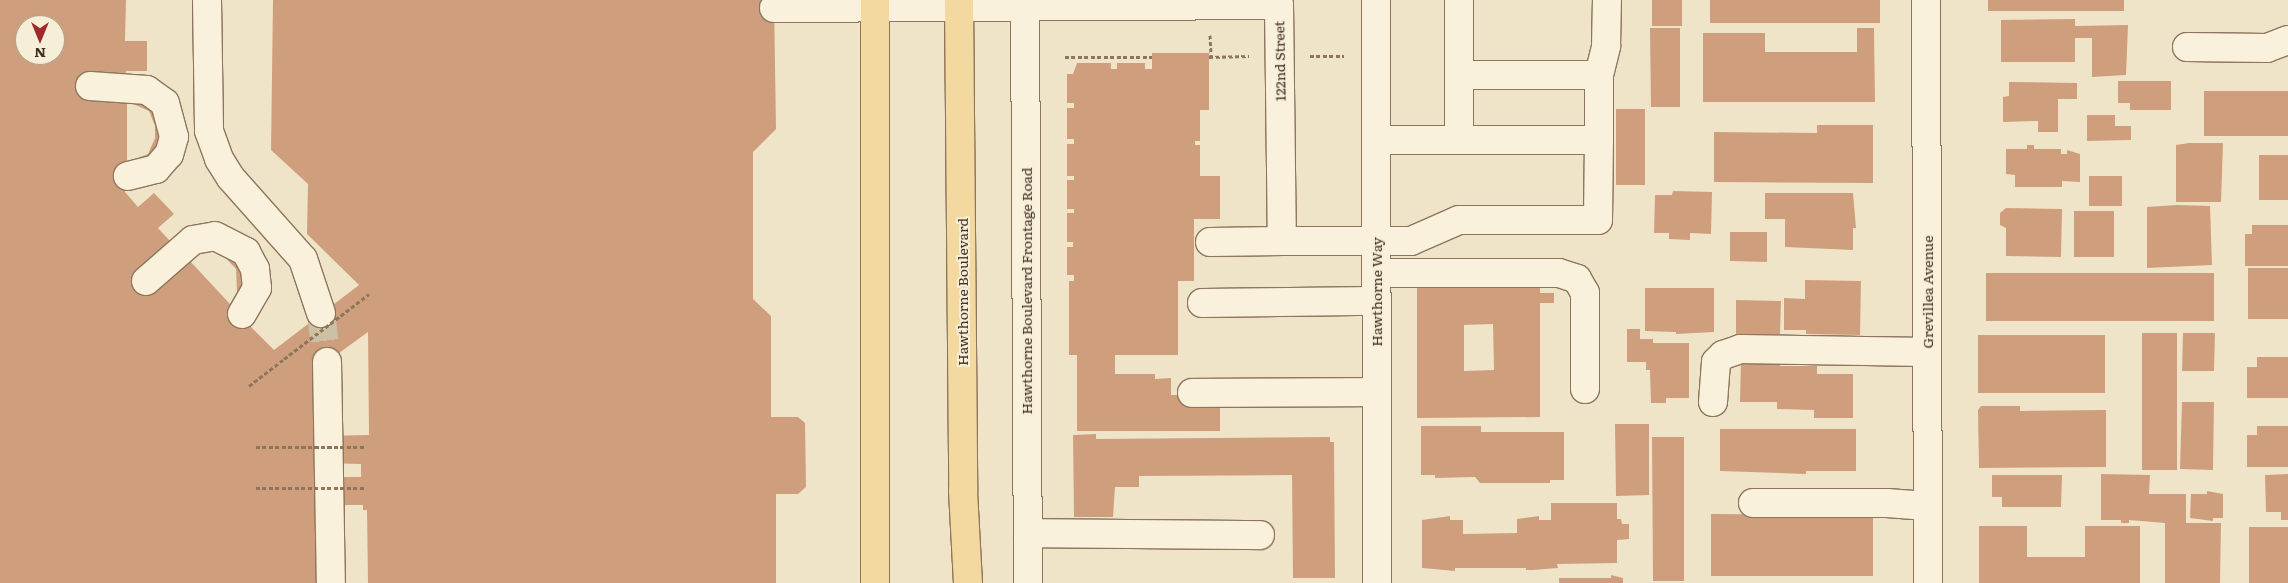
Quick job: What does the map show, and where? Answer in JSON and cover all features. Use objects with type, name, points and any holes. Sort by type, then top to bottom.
[{"type":"main road","name":"Hawthorne Boulevard","points":[[959,3],[963,490],[968,583]]},
{"type":"main road","points":[[875,4],[875,583]]},
{"type":"street","points":[[207,0],[209,131],[219,159],[231,178],[303,259],[321,313]]},
{"type":"street","name":"Hawthorne Way","points":[[1376,0],[1377,583]]},
{"type":"street","points":[[1460,0],[1460,140]]},
{"type":"street","points":[[1210,242],[1376,243],[1411,241],[1458,220],[1598,220],[1599,75],[1606,46],[1607,0]]},
{"type":"street","name":"Grevillea Avenue","points":[[1926,0],[1928,583]]},
{"type":"street","name":"122nd Street","points":[[774,8],[959,3],[1279,3],[1282,241]]},
{"type":"street","name":"Hawthorne Boulevard Frontage Road","points":[[1025,4],[1028,583]]},
{"type":"street","points":[[2187,47],[2267,48],[2288,40]]},
{"type":"street","points":[[1460,75],[1599,75]]},
{"type":"street","points":[[90,86],[129,87],[147,90],[165,103],[174,137],[169,154],[156,169],[128,176]]},
{"type":"street","points":[[1376,140],[1599,140]]},
{"type":"street","points":[[146,281],[178,251],[193,240],[215,236],[246,252],[255,269],[257,288],[242,314]]},
{"type":"street","points":[[1376,272],[1558,272],[1577,279],[1584,293],[1584,389]]},
{"type":"street","points":[[1202,303],[1376,301]]},
{"type":"street","points":[[1713,402],[1716,362],[1723,355],[1740,349],[1927,352]]},
{"type":"street","points":[[327,362],[331,583]]},
{"type":"street","points":[[1192,393],[1377,392]]},
{"type":"street","points":[[1753,502],[1887,502],[1927,506]]},
{"type":"street","points":[[1028,533],[1260,535]]},
{"type":"path","points":[[1209,57],[1241,56]]},
{"type":"path","points":[[1065,57],[1152,57]]},
{"type":"path","points":[[249,386],[368,294]]},
{"type":"path","points":[[256,447],[364,447]]},
{"type":"path","points":[[256,488],[365,488]]},
{"type":"building","points":[[0,0],[126,0],[125,41],[147,41],[147,71],[126,71],[125,75],[183,130],[125,188],[125,192],[138,207],[154,193],[174,214],[158,228],[170,241],[193,228],[248,242],[247,323],[274,350],[359,285],[307,234],[308,184],[271,150],[273,0],[774,0],[776,129],[753,152],[753,299],[771,316],[771,417],[798,417],[805,423],[806,487],[798,494],[776,494],[776,583],[368,583],[367,510],[363,510],[363,505],[318,505],[319,583],[0,583]],"holes":[[[127,101],[149,111],[155,126],[155,138],[148,154],[127,162]],[[199,252],[221,253],[236,269],[237,292],[230,304],[189,260]],[[368,332],[369,435],[318,436],[317,369]],[[317,463],[361,464],[361,477],[317,477]]]},
{"type":"building","points":[[1652,0],[1682,0],[1682,26],[1652,26]]},
{"type":"building","points":[[1710,0],[1880,0],[1880,23],[1710,23]]},
{"type":"building","points":[[1988,0],[2124,0],[2124,11],[1988,11]]},
{"type":"building","points":[[2075,19],[2075,26],[2128,25],[2126,75],[2092,77],[2092,38],[2075,38],[2075,62],[2001,62],[2001,20]]},
{"type":"building","points":[[1650,28],[1680,28],[1680,107],[1651,107]]},
{"type":"building","points":[[1857,28],[1874,28],[1875,102],[1703,102],[1703,33],[1765,33],[1765,52],[1857,52]]},
{"type":"building","points":[[1152,53],[1209,53],[1209,110],[1200,110],[1200,141],[1195,141],[1195,145],[1200,145],[1200,176],[1220,176],[1220,219],[1194,219],[1194,281],[1178,281],[1178,355],[1115,355],[1115,374],[1155,374],[1155,379],[1171,378],[1171,395],[1180,395],[1180,400],[1220,400],[1220,431],[1077,431],[1077,355],[1069,355],[1069,281],[1074,281],[1074,275],[1067,275],[1067,247],[1073,247],[1073,242],[1067,242],[1067,213],[1074,213],[1074,209],[1067,209],[1067,180],[1074,180],[1074,176],[1067,176],[1067,144],[1074,144],[1074,139],[1067,139],[1067,108],[1074,108],[1074,103],[1067,103],[1067,74],[1073,74],[1077,63],[1111,63],[1111,69],[1117,69],[1117,63],[1145,63],[1145,69],[1152,69]]},
{"type":"building","points":[[2118,81],[2171,81],[2171,110],[2130,110],[2130,103],[2118,103]]},
{"type":"building","points":[[2009,82],[2077,83],[2077,99],[2058,99],[2058,132],[2038,132],[2038,121],[2003,122],[2003,97],[2009,96]]},
{"type":"building","points":[[2204,91],[2288,91],[2288,136],[2204,136]]},
{"type":"building","points":[[1616,109],[1645,109],[1645,185],[1616,185]]},
{"type":"building","points":[[2087,115],[2115,115],[2115,126],[2131,126],[2131,140],[2087,141]]},
{"type":"building","points":[[1817,125],[1873,125],[1873,183],[1714,182],[1714,132],[1817,133]]},
{"type":"building","points":[[2223,143],[2221,202],[2176,202],[2176,145]]},
{"type":"building","points":[[2027,145],[2034,145],[2034,149],[2061,149],[2061,154],[2067,154],[2067,150],[2080,154],[2080,182],[2062,181],[2062,187],[2015,187],[2015,175],[2006,174],[2006,149],[2027,149]]},
{"type":"building","points":[[2259,155],[2288,155],[2288,200],[2259,200]]},
{"type":"building","points":[[2089,176],[2122,176],[2122,206],[2089,206]]},
{"type":"building","points":[[1673,191],[1712,192],[1711,234],[1690,233],[1690,240],[1669,239],[1669,233],[1654,233],[1655,195],[1672,195]]},
{"type":"building","points":[[1765,193],[1853,193],[1856,228],[1853,228],[1853,250],[1785,247],[1785,219],[1765,219]]},
{"type":"building","points":[[2177,205],[2210,206],[2212,265],[2147,268],[2147,207]]},
{"type":"building","points":[[2006,208],[2062,209],[2061,257],[2006,256],[2006,228],[2000,225],[2000,213]]},
{"type":"building","points":[[2074,211],[2114,211],[2114,257],[2074,257]]},
{"type":"building","points":[[2252,225],[2288,225],[2288,266],[2245,266],[2245,234],[2252,234]]},
{"type":"building","points":[[1730,232],[1767,232],[1767,262],[1730,261]]},
{"type":"building","points":[[2248,268],[2288,268],[2288,319],[2248,319]]},
{"type":"building","points":[[1986,273],[2214,273],[2214,321],[1986,321]]},
{"type":"building","points":[[1417,277],[1540,277],[1540,293],[1554,293],[1554,303],[1540,303],[1540,417],[1417,418]],"holes":[[[1493,324],[1494,370],[1464,371],[1464,325]]]},
{"type":"building","points":[[1805,280],[1861,281],[1860,335],[1806,334],[1806,330],[1784,330],[1784,298],[1805,299]]},
{"type":"building","points":[[1645,288],[1714,288],[1714,332],[1676,334],[1676,332],[1645,331]]},
{"type":"building","points":[[1736,300],[1781,301],[1780,334],[1736,334]]},
{"type":"building","points":[[1627,329],[1640,329],[1640,339],[1653,339],[1653,343],[1689,343],[1689,398],[1666,398],[1666,403],[1651,403],[1650,370],[1646,370],[1646,362],[1627,362]]},
{"type":"building","points":[[2142,333],[2177,333],[2177,470],[2142,470]]},
{"type":"building","points":[[2183,333],[2215,333],[2214,371],[2182,371]]},
{"type":"building","points":[[1978,335],[2105,335],[2105,393],[1978,393]]},
{"type":"building","points":[[2257,357],[2288,357],[2288,398],[2247,398],[2247,367],[2257,367]]},
{"type":"building","points":[[1741,359],[1780,360],[1780,366],[1817,366],[1817,374],[1853,374],[1853,418],[1814,418],[1814,410],[1777,409],[1777,402],[1740,402]]},
{"type":"building","points":[[2182,402],[2214,402],[2213,470],[2180,469]]},
{"type":"building","points":[[1981,406],[2020,406],[2020,411],[2106,410],[2106,467],[1979,468],[1978,410]]},
{"type":"building","points":[[1615,424],[1649,424],[1649,495],[1616,496]]},
{"type":"building","points":[[1421,426],[1481,426],[1481,432],[1564,432],[1564,480],[1550,480],[1550,483],[1480,483],[1475,477],[1435,478],[1435,475],[1421,475]]},
{"type":"building","points":[[2257,426],[2288,426],[2288,467],[2247,467],[2247,435],[2257,435]]},
{"type":"building","points":[[1720,429],[1856,429],[1856,471],[1806,471],[1806,474],[1720,471]]},
{"type":"building","points":[[1096,434],[1096,439],[1330,437],[1330,442],[1334,442],[1335,578],[1293,578],[1292,475],[1139,476],[1139,487],[1115,487],[1113,517],[1074,517],[1073,435]]},
{"type":"building","points":[[1652,437],[1684,437],[1684,581],[1653,581]]},
{"type":"building","points":[[2101,474],[2150,475],[2149,494],[2186,494],[2186,523],[2221,523],[2220,583],[2165,583],[2165,523],[2129,520],[2129,523],[2121,523],[2121,520],[2101,520]]},
{"type":"building","points":[[2288,474],[2288,520],[2281,520],[2281,512],[2266,512],[2265,475]]},
{"type":"building","points":[[1992,475],[2062,475],[2061,507],[2002,507],[2002,497],[1992,497]]},
{"type":"building","points":[[2207,491],[2223,494],[2223,518],[2213,518],[2213,521],[2190,518],[2191,494],[2207,494]]},
{"type":"building","points":[[1551,503],[1617,503],[1617,519],[1621,519],[1622,524],[1629,524],[1629,539],[1617,540],[1617,563],[1557,564],[1558,568],[1533,570],[1526,570],[1526,568],[1455,568],[1455,571],[1422,568],[1422,520],[1450,516],[1450,520],[1463,520],[1463,534],[1517,533],[1517,519],[1539,516],[1539,520],[1551,520]]},
{"type":"building","points":[[1873,507],[1873,576],[1711,576],[1711,514],[1822,515]]},
{"type":"building","points":[[1979,526],[2027,526],[2027,557],[2085,557],[2085,526],[2140,526],[2140,583],[1979,583]]},
{"type":"building","points":[[2249,527],[2288,527],[2288,583],[2249,583]]},
{"type":"building","points":[[1611,575],[1623,578],[1623,583],[1559,583],[1559,578],[1611,578]]},
{"type":"tunnel","points":[[321,313],[327,362]]}]
